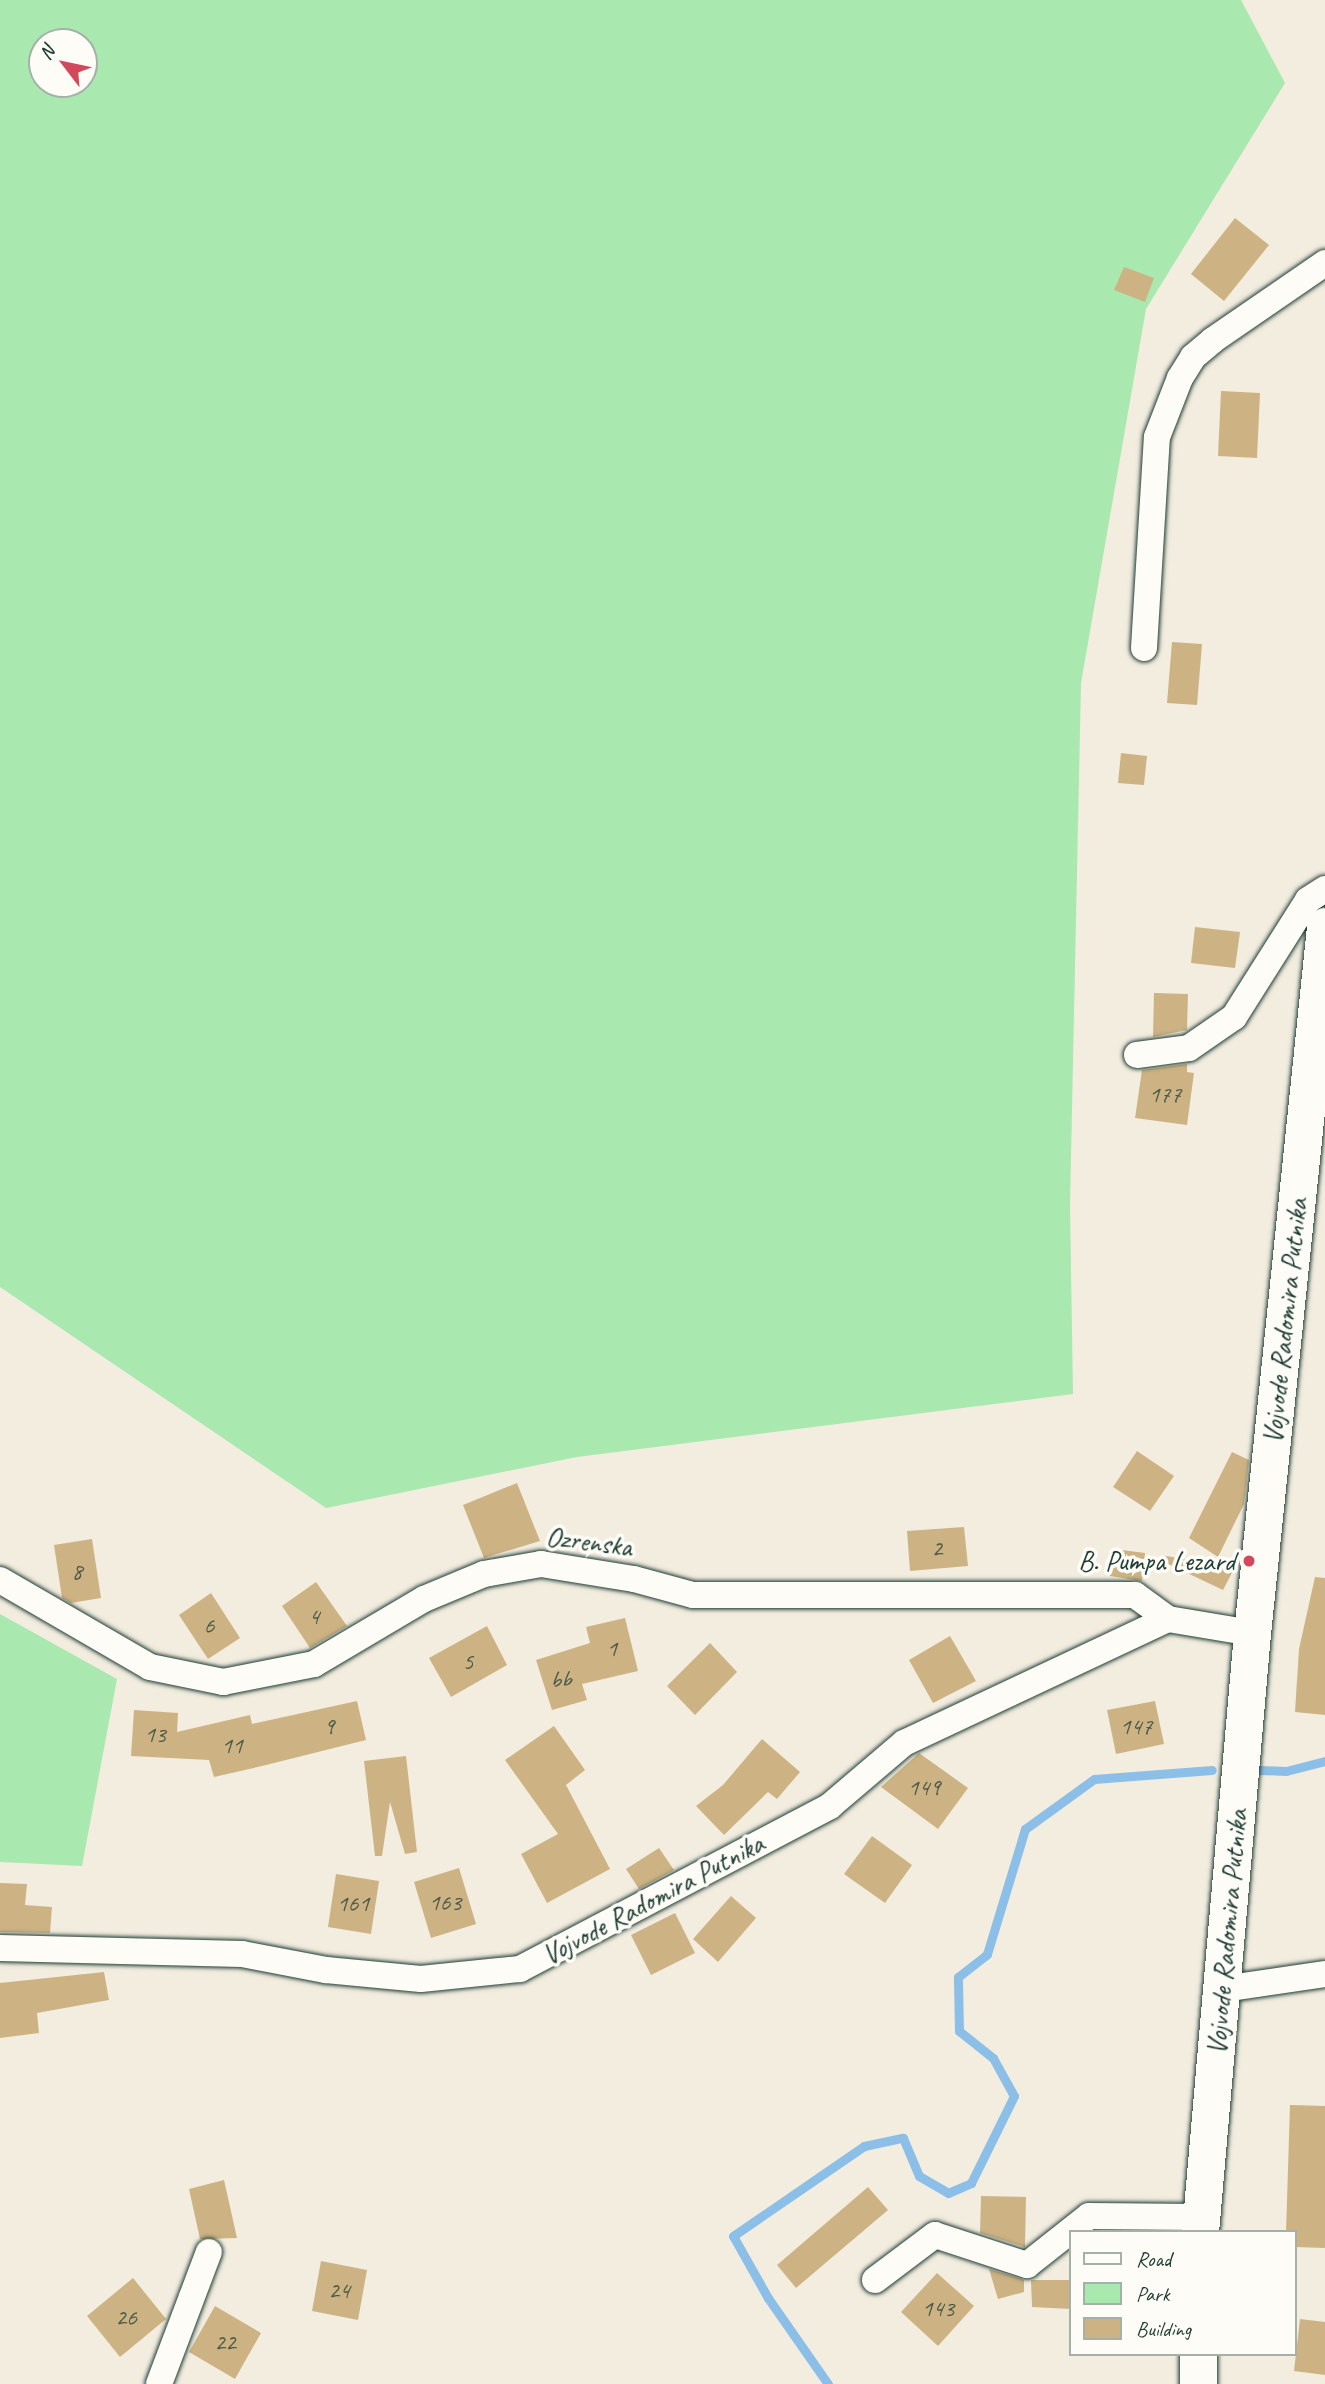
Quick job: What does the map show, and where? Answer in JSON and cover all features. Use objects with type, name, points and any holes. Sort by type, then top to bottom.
[{"type":"main road","name":"Vojvode Radomira Putnika","points":[[1200,2224],[1223,1989],[1252,1633],[1325,926]]},
{"type":"main road","points":[[1198,2356],[1198,2384]]},
{"type":"street","points":[[1144,648],[1157,438],[1180,378],[1193,357],[1213,340],[1325,263]]},
{"type":"street","points":[[1137,1055],[1189,1048],[1234,1017],[1308,900],[1325,889]]},
{"type":"street","name":"Ozrenska","points":[[0,1580],[150,1667],[223,1682],[314,1664],[424,1598],[484,1574],[541,1564],[634,1579],[693,1595],[1135,1595],[1168,1619]]},
{"type":"street","points":[[1168,1619],[1252,1633]]},
{"type":"street","name":"Vojvode Radomira Putnika","points":[[0,1948],[242,1954],[326,1970],[421,1979],[520,1969],[830,1806],[904,1743],[1168,1619]]},
{"type":"street","points":[[1223,1989],[1325,1974]]},
{"type":"street","points":[[1071,2230],[1089,2216],[1200,2224]]},
{"type":"street","points":[[874,2280],[935,2235],[1027,2265],[1070,2231]]},
{"type":"street","points":[[159,2384],[209,2252]]},
{"type":"green space","points":[[0,0],[1241,0],[1285,83],[1146,309],[1081,683],[1070,1205],[1073,1394],[577,1457],[326,1508],[0,1287]]},
{"type":"green space","points":[[0,1614],[117,1679],[82,1866],[0,1862]]},
{"type":"building","points":[[1235,218],[1269,245],[1224,301],[1191,274]]},
{"type":"building","points":[[1124,267],[1154,278],[1145,302],[1114,290]]},
{"type":"building","points":[[1221,391],[1260,393],[1257,458],[1218,456]]},
{"type":"building","points":[[1172,642],[1202,644],[1197,705],[1167,703]]},
{"type":"building","points":[[1121,753],[1147,756],[1144,785],[1118,783]]},
{"type":"building","points":[[1195,927],[1240,932],[1235,968],[1191,963]]},
{"type":"building","points":[[1154,993],[1188,994],[1187,1030],[1153,1037]]},
{"type":"building","points":[[1187,1064],[1187,1072],[1194,1073],[1187,1125],[1135,1118],[1142,1070]]},
{"type":"building","points":[[1137,1451],[1174,1476],[1150,1511],[1113,1487]]},
{"type":"building","points":[[1232,1452],[1249,1460],[1244,1504],[1218,1557],[1189,1538]]},
{"type":"building","points":[[517,1483],[540,1541],[484,1558],[463,1505]]},
{"type":"building","points":[[964,1527],[968,1566],[910,1571],[907,1531]]},
{"type":"building","points":[[92,1539],[101,1598],[71,1603],[62,1598],[54,1545]]},
{"type":"building","points":[[1114,1549],[1145,1553],[1142,1581],[1110,1576]]},
{"type":"building","points":[[1166,1556],[1235,1567],[1223,1590],[1164,1562]]},
{"type":"building","points":[[1315,1577],[1325,1578],[1325,1715],[1295,1712],[1299,1649]]},
{"type":"building","points":[[316,1582],[347,1626],[310,1648],[282,1606]]},
{"type":"building","points":[[211,1593],[240,1638],[208,1659],[179,1615]]},
{"type":"building","points":[[625,1618],[638,1671],[582,1684],[587,1700],[552,1710],[536,1660],[590,1643],[586,1627]]},
{"type":"building","points":[[487,1626],[507,1665],[451,1697],[429,1658]]},
{"type":"building","points":[[950,1636],[976,1681],[933,1703],[909,1660]]},
{"type":"building","points":[[710,1643],[737,1672],[695,1715],[667,1686]]},
{"type":"building","points":[[357,1701],[366,1740],[262,1766],[214,1777],[209,1760],[131,1756],[134,1710],[178,1713],[177,1732],[250,1715],[252,1724]]},
{"type":"building","points":[[1155,1701],[1164,1744],[1116,1754],[1107,1710]]},
{"type":"building","points":[[554,1726],[585,1770],[566,1785],[610,1869],[547,1903],[521,1854],[558,1834],[505,1760]]},
{"type":"building","points":[[762,1739],[800,1772],[777,1799],[768,1792],[724,1835],[696,1806],[723,1785]]},
{"type":"building","points":[[919,1753],[968,1788],[938,1829],[881,1787]]},
{"type":"building","points":[[406,1756],[417,1852],[405,1854],[390,1802],[382,1856],[375,1856],[364,1761]]},
{"type":"building","points":[[872,1836],[912,1865],[885,1903],[844,1874]]},
{"type":"building","points":[[659,1848],[674,1870],[639,1889],[626,1869]]},
{"type":"building","points":[[459,1868],[476,1924],[431,1938],[414,1882]]},
{"type":"building","points":[[336,1874],[379,1881],[371,1934],[328,1927]]},
{"type":"building","points":[[0,1883],[27,1884],[25,1905],[52,1907],[50,1933],[0,1932]]},
{"type":"building","points":[[731,1896],[756,1918],[718,1962],[693,1939]]},
{"type":"building","points":[[675,1913],[695,1953],[651,1975],[631,1935]]},
{"type":"building","points":[[104,1972],[109,2000],[37,2013],[39,2033],[0,2038],[0,1983]]},
{"type":"building","points":[[1290,2105],[1325,2106],[1325,2248],[1297,2247],[1297,2230],[1286,2230]]},
{"type":"building","points":[[224,2180],[237,2238],[200,2239],[189,2189]]},
{"type":"building","points":[[868,2187],[888,2210],[796,2288],[777,2265]]},
{"type":"building","points":[[981,2196],[1026,2197],[1025,2247],[980,2233]]},
{"type":"building","points":[[321,2261],[367,2270],[358,2320],[312,2311]]},
{"type":"building","points":[[989,2269],[1024,2280],[1024,2292],[998,2299]]},
{"type":"building","points":[[937,2273],[974,2306],[938,2346],[901,2312]]},
{"type":"building","points":[[133,2278],[166,2319],[120,2357],[87,2316]]},
{"type":"building","points":[[1031,2280],[1070,2280],[1070,2309],[1032,2307]]},
{"type":"building","points":[[215,2306],[261,2333],[235,2379],[189,2352]]},
{"type":"building","points":[[1300,2319],[1325,2322],[1325,2375],[1294,2371]]},
{"type":"waterway","points":[[1260,1770],[1286,1771],[1325,1761]]},
{"type":"waterway","points":[[828,2384],[768,2298],[733,2236],[864,2146],[903,2138],[919,2176],[948,2193],[971,2183],[1014,2096],[993,2058],[959,2031],[958,1977],[987,1954],[1025,1829],[1094,1779],[1212,1770]]},
{"type":"place","name":"B. Pumpa Lezard","points":[[1249,1561]]}]
